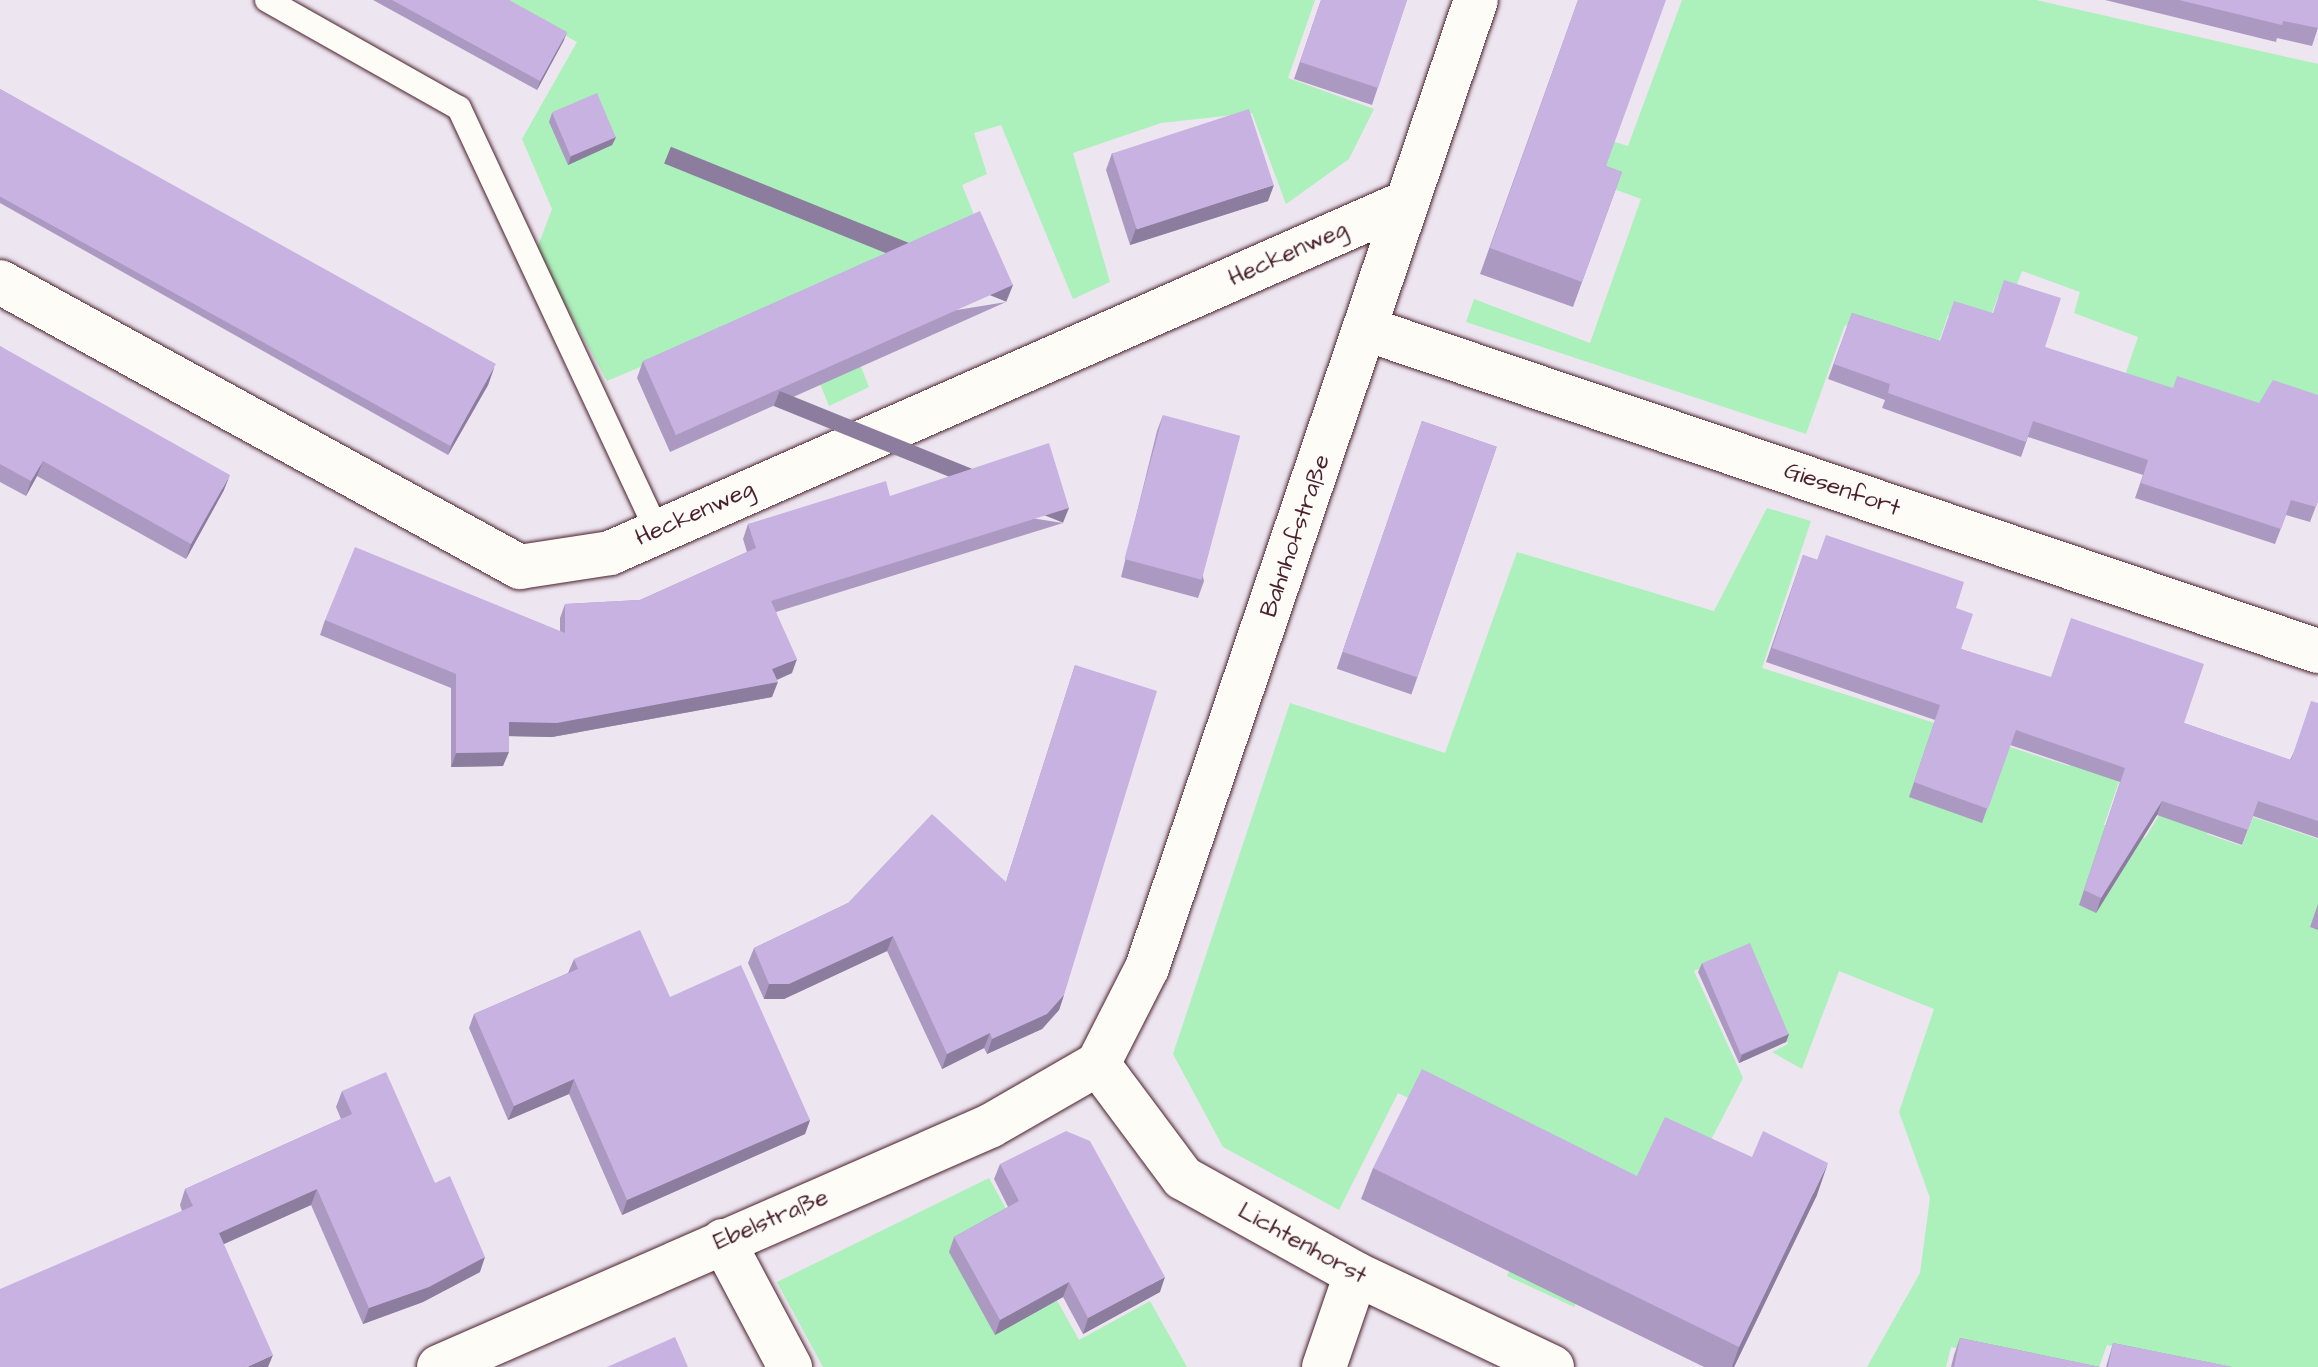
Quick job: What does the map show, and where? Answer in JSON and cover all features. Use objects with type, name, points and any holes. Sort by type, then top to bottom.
[{"type":"street","name":"Bahnhofstraße","points":[[1098,1064],[1147,968],[1476,0]]},
{"type":"street","name":"Heckenweg","points":[[0,282],[520,567],[610,553],[1407,202]]},
{"type":"street","name":"Giesenfort","points":[[1366,329],[2318,651]]},
{"type":"street","name":"Ebelstraße","points":[[439,1367],[990,1126],[1098,1064]]},
{"type":"street","name":"Lichtenhorst","points":[[1098,1064],[1183,1178],[1356,1274],[1552,1367]]},
{"type":"street","points":[[723,1241],[790,1367]]},
{"type":"street","points":[[1324,1367],[1356,1274]]},
{"type":"lane","points":[[267,0],[459,108],[657,530]]},
{"type":"green space","points":[[502,0],[1315,0],[1288,78],[1374,109],[1349,159],[1286,204],[1252,113],[1161,123],[1073,153],[1110,282],[1073,299],[1001,125],[974,133],[987,174],[962,185],[977,222],[829,285],[869,387],[829,406],[788,305],[607,381],[536,251],[552,209],[522,139],[577,42]]},
{"type":"green space","points":[[1682,0],[2036,0],[2318,64],[2318,411],[2288,444],[2124,378],[2138,337],[2074,313],[2080,292],[2022,271],[2011,300],[1998,296],[1987,327],[1948,315],[1934,355],[1845,325],[1806,434],[1466,322],[1474,299],[1590,343],[1641,199],[1525,156],[1537,118],[1628,146]]},
{"type":"green space","points":[[1767,508],[1811,521],[1762,668],[2069,766],[2090,709],[2138,726],[2104,825],[2145,838],[2168,801],[2213,816],[2207,834],[2242,846],[2253,817],[2318,839],[2318,1367],[2216,1367],[2107,1345],[2099,1367],[2050,1367],[1951,1347],[1946,1367],[1867,1367],[1920,1273],[1930,1198],[1899,1112],[1934,1009],[1839,971],[1802,1069],[1772,1052],[1788,1044],[1748,949],[1694,971],[1743,1078],[1698,1165],[1653,1145],[1574,1307],[1507,1276],[1556,1170],[1398,1093],[1339,1210],[1223,1147],[1173,1054],[1290,703],[1445,753],[1517,552],[1714,611]]},
{"type":"green space","points":[[989,1178],[1079,1340],[1150,1301],[1187,1367],[823,1367],[777,1282]]},
{"type":"building","points":[[392,0],[509,0],[567,32],[540,81]]},
{"type":"building","points":[[1321,0],[1407,0],[1378,88],[1300,62]]},
{"type":"building","points":[[1578,0],[1666,0],[1606,166],[1622,172],[1582,282],[1490,248]]},
{"type":"building","points":[[2179,0],[2318,0],[2318,28],[2283,21],[2282,25]]},
{"type":"building","points":[[0,89],[496,364],[450,446],[0,196]]},
{"type":"building","points":[[597,93],[616,137],[571,156],[552,112]]},
{"type":"building","points":[[1249,109],[1274,185],[1137,230],[1112,153]]},
{"type":"building","points":[[980,211],[1013,285],[676,435],[643,361]]},
{"type":"building","points":[[2004,280],[2061,298],[2045,347],[2173,388],[2177,376],[2259,403],[2273,380],[2318,395],[2316,507],[2291,500],[2281,529],[2141,483],[2148,460],[2033,421],[2026,442],[1888,393],[1890,384],[1834,364],[1852,313],[1940,341],[1954,301],[1993,313]]},
{"type":"building","points":[[0,346],[230,475],[191,544],[43,461],[31,481],[0,464]]},
{"type":"building","points":[[1163,415],[1240,436],[1202,580],[1124,559]]},
{"type":"building","points":[[1422,421],[1497,447],[1417,677],[1343,652]]},
{"type":"building","points":[[1049,443],[1069,508],[771,601],[797,659],[772,669],[778,682],[557,723],[509,722],[509,752],[456,753],[456,674],[325,620],[355,547],[565,633],[565,604],[640,600],[756,548],[748,524],[886,481],[890,496]]},
{"type":"building","points":[[1826,535],[1964,582],[1956,608],[1973,614],[1961,649],[2051,677],[2071,618],[2204,664],[2184,723],[2291,760],[2311,701],[2318,703],[2318,821],[2258,801],[2248,830],[2162,801],[2101,898],[2084,890],[2125,768],[2016,730],[1988,809],[1914,782],[1940,705],[1772,648],[1803,555],[1817,560]]},
{"type":"building","points":[[1075,665],[1157,691],[1064,995],[1047,1014],[992,1039],[990,1033],[947,1054],[893,936],[789,984],[769,984],[754,948],[848,903],[932,814],[1006,882]]},
{"type":"building","points":[[640,930],[670,997],[741,965],[810,1120],[627,1200],[574,1079],[514,1106],[474,1014],[578,969],[574,959]]},
{"type":"building","points":[[1750,943],[1789,1034],[1741,1054],[1702,963]]},
{"type":"building","points":[[1422,1069],[1637,1176],[1665,1117],[1752,1157],[1763,1131],[1828,1163],[1739,1347],[1373,1168]]},
{"type":"building","points":[[386,1072],[435,1183],[450,1176],[485,1257],[429,1287],[369,1308],[317,1189],[219,1233],[273,1355],[247,1367],[0,1367],[0,1289],[193,1206],[185,1189],[352,1114],[342,1091]]},
{"type":"building","points":[[1066,1131],[1090,1141],[1165,1277],[1088,1318],[1069,1282],[1000,1320],[954,1237],[1019,1201],[1000,1164]]},
{"type":"building","points":[[675,1337],[688,1367],[607,1367]]},
{"type":"building","points":[[1960,1338],[2100,1367],[1954,1367]]},
{"type":"building","points":[[2113,1343],[2232,1367],[2108,1367]]}]
